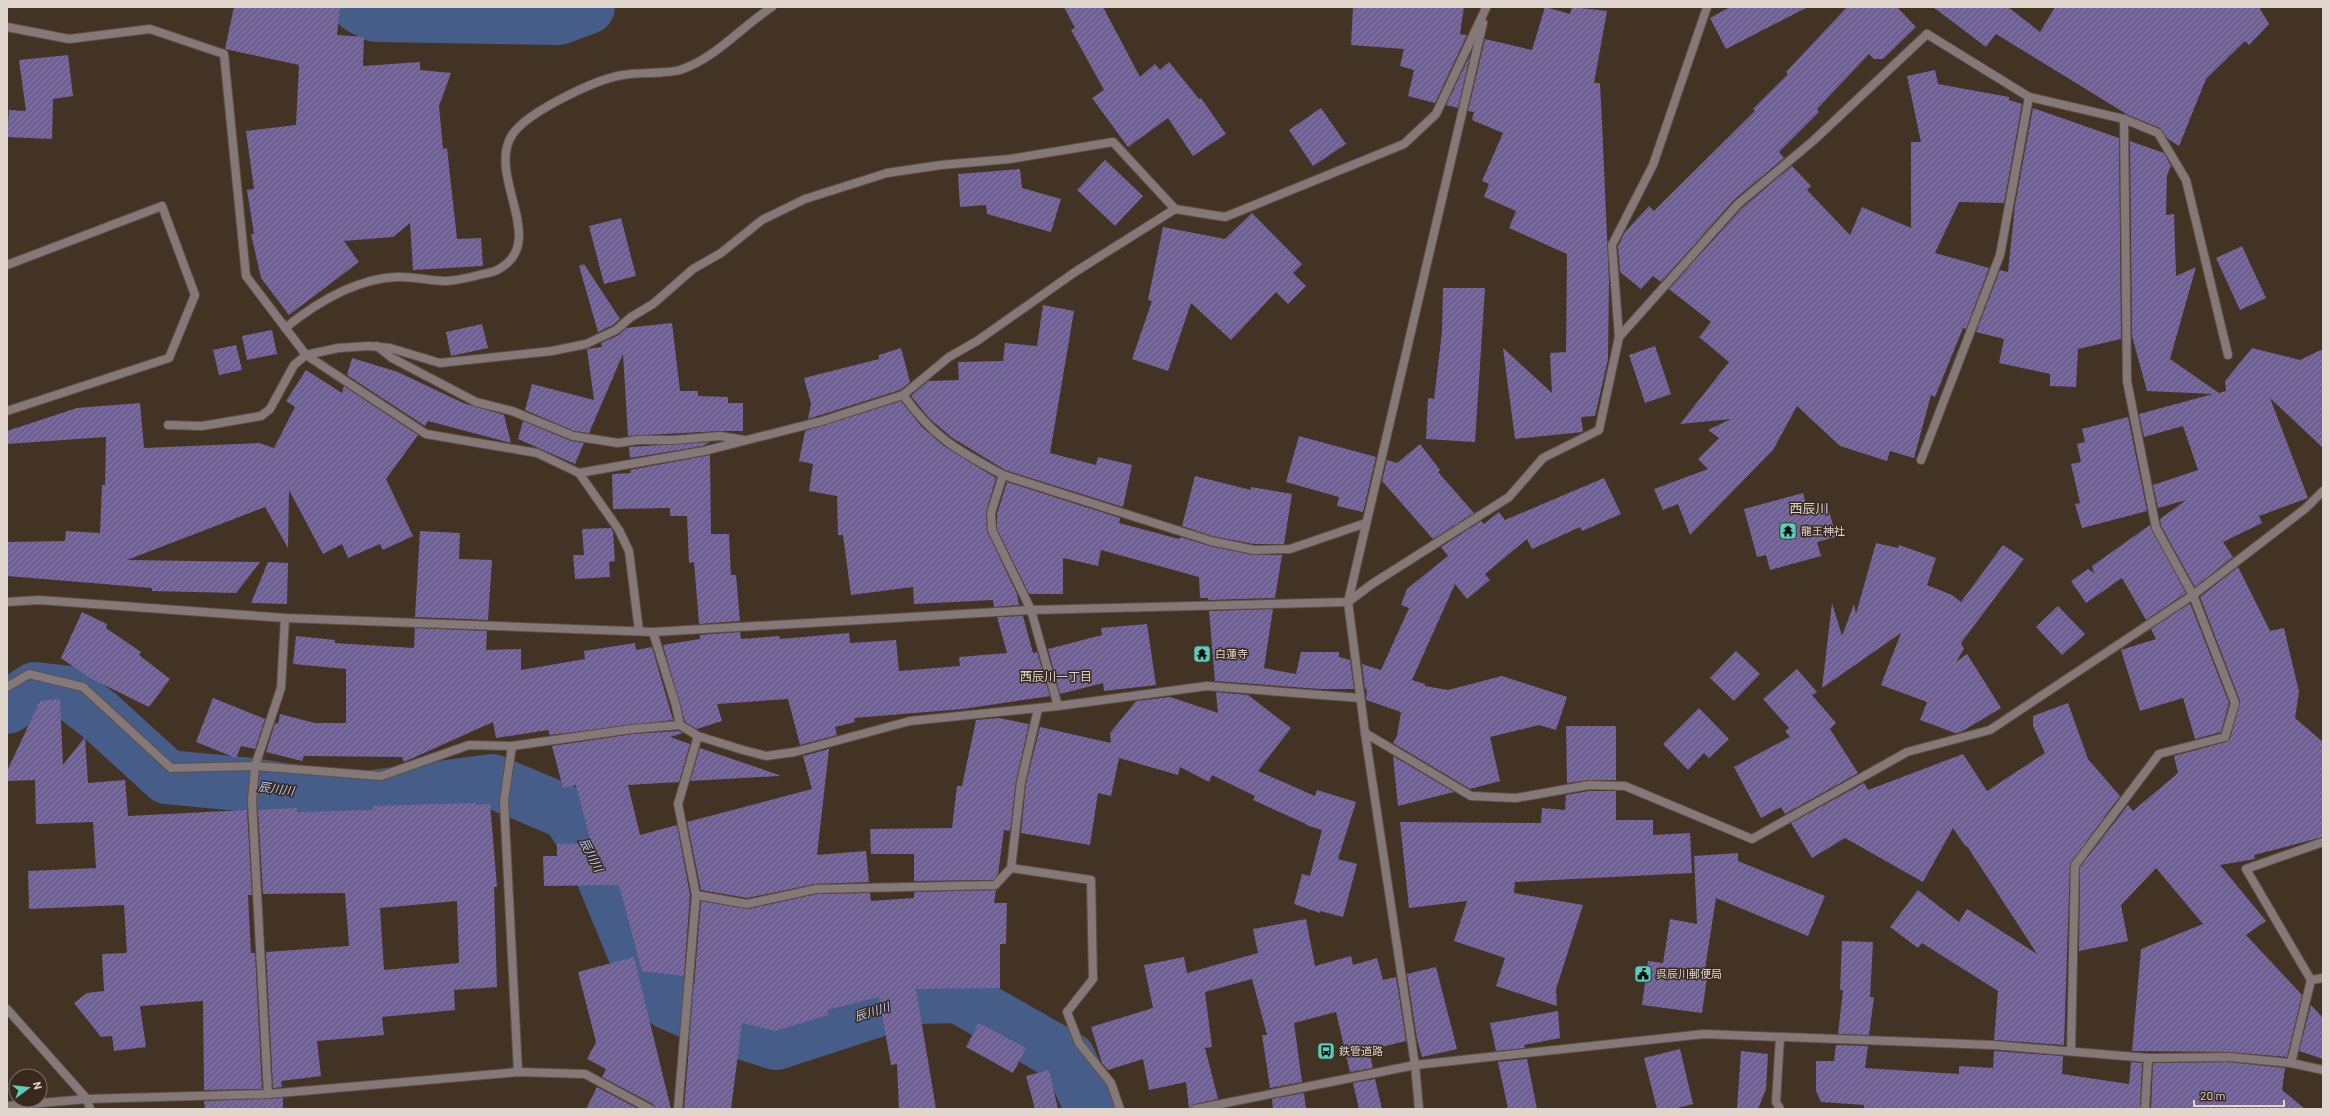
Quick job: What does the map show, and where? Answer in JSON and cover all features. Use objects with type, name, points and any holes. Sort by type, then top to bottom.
[{"type":"street","points":[[285,328],[310,308],[339,291],[367,283],[395,277],[446,281],[472,277],[498,270],[510,262],[519,246],[520,231],[504,162],[511,136],[522,123],[574,93],[621,75],[680,70],[721,47],[772,7]]},
{"type":"street","points":[[7,602],[39,600],[285,618],[653,632],[1031,610],[1348,602],[1372,584],[1509,497],[1544,458],[1598,430],[1619,337],[1612,245],[1653,165],[1707,7]]},
{"type":"street","points":[[168,425],[202,426],[261,416],[270,409],[294,365],[306,355],[338,348],[377,346],[410,353],[440,364],[552,351],[586,344],[616,330],[631,317],[653,304],[693,269],[721,253],[762,220],[805,199],[886,173],[941,165],[1010,159],[1113,142],[1175,209],[1225,217],[1404,144],[1436,114],[1486,8]]},
{"type":"street","points":[[1419,1109],[1415,1065],[1365,733],[1348,602],[1486,8]]},
{"type":"street","points":[[7,27],[69,39],[150,29],[224,54],[246,276],[306,355],[426,434],[537,452],[579,473],[620,530],[629,552],[639,631]]},
{"type":"street","points":[[1619,337],[1738,204],[1813,141],[1927,34],[2029,97],[2124,119],[2158,133],[2186,180],[2228,355]]},
{"type":"street","points":[[1920,460],[2000,255],[2029,97]]},
{"type":"street","points":[[2071,1051],[2075,864],[2159,754],[2224,737],[2236,703],[2193,596],[2156,528],[2127,381],[2124,119]]},
{"type":"street","points":[[7,265],[162,206],[195,295],[169,358],[7,411]]},
{"type":"street","points":[[579,473],[704,451],[822,421],[903,395],[949,357],[978,341],[1075,272],[1175,209]]},
{"type":"street","points":[[377,346],[392,358],[476,402],[512,411],[573,436],[618,443],[638,440],[674,440],[720,436],[744,440]]},
{"type":"street","points":[[903,395],[919,417],[934,433],[954,448],[1002,475],[1212,541],[1254,550],[1290,549],[1366,523]]},
{"type":"street","points":[[1002,475],[991,513],[992,530],[1031,610],[1058,706]]},
{"type":"street","points":[[1365,733],[1471,796],[1516,798],[1589,785],[1625,786],[1752,839],[1907,752],[1990,730],[2193,596],[2306,508],[2323,491]]},
{"type":"street","points":[[268,1094],[252,801],[255,766],[281,688],[285,618]]},
{"type":"street","points":[[653,632],[676,706],[680,725]]},
{"type":"street","points":[[7,687],[29,674],[83,687],[171,768],[255,766],[382,776],[469,745],[512,746],[632,729],[680,725],[698,736],[766,756],[795,752],[910,721],[1038,709],[1208,686],[1360,698]]},
{"type":"street","points":[[696,895],[746,904],[816,889],[995,885],[1011,868],[1021,782],[1038,709]]},
{"type":"street","points":[[678,1109],[696,895],[678,804],[698,736]]},
{"type":"street","points":[[512,746],[504,801],[518,1072]]},
{"type":"street","points":[[2291,1063],[2311,980],[2246,869],[2323,842]]},
{"type":"street","points":[[1011,868],[1091,880],[1093,979],[1067,1012],[1079,1043],[1111,1083],[1120,1109]]},
{"type":"street","points":[[2311,980],[2323,978]]},
{"type":"street","points":[[7,1009],[87,1100],[90,1109]]},
{"type":"street","points":[[1196,1109],[1415,1065],[1704,1034],[1993,1044],[2148,1058],[2229,1057],[2291,1063],[2323,1070]]},
{"type":"street","points":[[1780,1037],[1776,1102],[1780,1109]]},
{"type":"street","points":[[2145,1109],[2148,1058]]},
{"type":"street","points":[[7,1106],[87,1100],[268,1094],[518,1072],[585,1074],[650,1109]]},
{"type":"building","points":[[234,7],[340,7],[337,35],[364,37],[363,66],[420,62],[420,70],[451,73],[439,106],[443,149],[447,148],[457,239],[481,238],[483,266],[413,270],[410,223],[393,237],[344,241],[359,262],[289,315],[261,278],[251,234],[254,234],[247,190],[254,189],[246,131],[296,125],[299,65],[225,49]]},
{"type":"building","points":[[1064,7],[1103,7],[1140,77],[1155,64],[1160,70],[1169,62],[1199,99],[1201,98],[1226,134],[1193,156],[1168,118],[1128,147],[1092,98],[1104,90],[1071,30],[1075,28]]},
{"type":"building","points":[[1353,7],[1464,7],[1460,34],[1467,35],[1435,103],[1408,96],[1414,70],[1400,66],[1404,49],[1351,45]]},
{"type":"building","points":[[1545,7],[1570,14],[1572,7],[1607,11],[1594,83],[1600,83],[1609,281],[1608,359],[1595,416],[1581,417],[1583,432],[1515,439],[1503,348],[1552,393],[1550,353],[1566,352],[1567,254],[1509,228],[1516,211],[1484,197],[1489,184],[1482,181],[1503,133],[1472,120],[1474,112],[1468,111],[1485,39],[1532,50]]},
{"type":"building","points":[[1730,7],[1808,7],[1726,49],[1710,18]]},
{"type":"building","points":[[1847,7],[1897,7],[1916,27],[1883,59],[1874,59],[1869,54],[1817,109],[1819,112],[1779,152],[1784,158],[1734,200],[1661,282],[1653,276],[1641,289],[1620,272],[1618,246],[1625,232],[1649,206],[1654,211],[1755,111],[1753,109],[1788,74],[1786,72]]},
{"type":"building","points":[[1933,7],[2008,7],[2040,32],[2055,7],[2259,7],[2269,24],[2249,45],[2245,41],[2206,79],[2179,146],[2168,139],[2160,128],[2128,115],[1996,34],[1986,47]]},
{"type":"building","points":[[68,55],[73,96],[53,99],[52,139],[7,137],[9,110],[26,111],[19,60]]},
{"type":"building","points":[[1470,55],[1458,108],[1446,105]]},
{"type":"building","points":[[1935,70],[1938,84],[2009,97],[2009,100],[2022,104],[2004,203],[1959,202],[1935,253],[1989,268],[1966,329],[1963,328],[1935,397],[1931,395],[1914,458],[1890,451],[1887,461],[1840,446],[1797,406],[1773,450],[1690,535],[1678,504],[1663,510],[1654,489],[1708,469],[1698,459],[1719,438],[1708,430],[1731,419],[1680,424],[1729,362],[1699,337],[1711,322],[1669,289],[1742,208],[1792,166],[1811,186],[1807,190],[1850,235],[1862,207],[1911,228],[1911,142],[1921,142],[1907,76]]},
{"type":"building","points":[[1321,108],[1346,144],[1313,166],[1289,130]]},
{"type":"building","points":[[2033,108],[2119,138],[2121,339],[2078,349],[2076,387],[2050,386],[2050,374],[1999,363],[2004,339],[1976,332],[2000,270],[2008,272],[2015,205]]},
{"type":"building","points":[[2130,141],[2164,153],[2171,166],[2167,175],[2166,215],[2174,214],[2176,276],[2196,267],[2170,359],[2219,393],[2226,391],[2225,381],[2252,348],[2300,360],[2323,349],[2323,448],[2270,398],[2308,498],[2259,516],[2262,523],[2223,542],[2233,557],[2195,587],[2161,526],[2160,519],[2186,500],[2158,508],[2153,485],[2198,470],[2183,426],[2144,437],[2139,414],[2213,394],[2147,391],[2132,336]]},
{"type":"building","points":[[1105,160],[1143,196],[1115,226],[1077,190]]},
{"type":"building","points":[[1020,169],[1022,188],[1061,199],[1051,232],[987,214],[986,205],[960,207],[958,174]]},
{"type":"building","points":[[1252,213],[1302,264],[1293,273],[1306,286],[1288,304],[1276,292],[1231,340],[1191,303],[1168,371],[1132,359],[1152,301],[1148,300],[1163,227],[1225,239]]},
{"type":"building","points":[[621,218],[636,276],[604,284],[589,226]]},
{"type":"building","points":[[2242,246],[2266,298],[2240,310],[2216,258]]},
{"type":"building","points":[[584,264],[620,319],[613,325],[598,332],[579,266]]},
{"type":"building","points":[[1443,288],[1485,288],[1475,442],[1426,439],[1428,398],[1434,399],[1442,332]]},
{"type":"building","points":[[1043,305],[1074,311],[1050,453],[1096,465],[1098,457],[1132,465],[1123,507],[1005,470],[951,437],[929,418],[911,396],[928,381],[959,380],[958,362],[1003,361],[1005,343],[1037,346]]},
{"type":"building","points":[[672,323],[680,391],[698,391],[698,396],[728,397],[728,403],[743,403],[743,431],[628,436],[623,354],[589,433],[574,431],[525,410],[532,384],[594,400],[587,349],[602,347],[601,343],[619,335],[626,328]]},
{"type":"building","points":[[482,324],[488,348],[451,356],[446,332]]},
{"type":"building","points":[[272,330],[277,354],[247,360],[242,336]]},
{"type":"building","points":[[236,345],[242,370],[219,375],[213,350]]},
{"type":"building","points":[[1655,346],[1671,394],[1645,403],[1629,355]]},
{"type":"building","points":[[901,348],[910,382],[900,390],[808,419],[811,404],[804,378],[879,359],[879,355]]},
{"type":"building","points":[[352,358],[398,372],[463,403],[504,415],[511,443],[428,421],[425,426],[347,375]]},
{"type":"building","points":[[306,370],[342,393],[344,386],[418,435],[386,479],[413,536],[383,550],[380,544],[348,558],[342,544],[323,554],[289,490],[288,548],[265,507],[127,560],[260,562],[236,593],[152,591],[152,588],[7,576],[7,542],[65,541],[66,531],[100,533],[102,485],[105,485],[106,437],[7,444],[7,431],[77,408],[140,403],[144,448],[259,443],[274,448],[295,407],[286,401]]},
{"type":"building","points":[[901,401],[921,426],[944,446],[996,478],[986,512],[987,531],[1017,594],[1019,605],[994,607],[993,600],[914,604],[913,587],[851,595],[843,535],[838,535],[837,496],[809,491],[813,464],[799,461],[805,431]]},
{"type":"building","points":[[2128,417],[2147,511],[2082,528],[2075,504],[2080,503],[2071,464],[2081,462],[2077,444],[2085,442],[2082,429]]},
{"type":"building","points":[[523,421],[571,441],[584,443],[575,464],[518,439]]},
{"type":"building","points":[[1299,436],[1376,457],[1363,512],[1337,506],[1339,497],[1286,482]]},
{"type":"building","points":[[710,442],[703,446],[630,458],[629,447]]},
{"type":"building","points":[[1420,444],[1440,470],[1438,472],[1474,513],[1433,539],[1382,481],[1387,460],[1397,463]]},
{"type":"building","points":[[710,455],[711,534],[729,534],[731,575],[736,575],[740,621],[699,624],[694,562],[689,563],[687,516],[670,516],[670,508],[613,509],[612,474],[631,473],[630,470]]},
{"type":"building","points":[[1195,476],[1251,490],[1251,487],[1292,494],[1284,544],[1254,544],[1212,536],[1182,526]]},
{"type":"building","points":[[1604,478],[1621,514],[1582,531],[1580,527],[1532,549],[1527,539],[1485,574],[1490,580],[1467,599],[1455,584],[1412,680],[1425,684],[1425,686],[1448,690],[1502,676],[1567,697],[1556,730],[1539,725],[1490,737],[1500,781],[1470,789],[1393,743],[1397,736],[1401,712],[1366,700],[1367,689],[1365,689],[1362,664],[1381,670],[1409,608],[1401,605],[1407,589],[1448,556],[1441,547],[1481,521],[1484,524],[1499,512],[1505,520]]},
{"type":"building","points":[[1007,482],[1120,518],[1119,523],[1179,539],[1180,537],[1210,546],[1253,555],[1282,555],[1275,598],[1208,600],[1208,598],[1200,598],[1199,577],[1101,550],[1098,566],[1063,558],[1063,594],[1029,594],[997,529],[997,514]]},
{"type":"building","points":[[1803,493],[1807,509],[1827,503],[1836,537],[1817,542],[1821,556],[1770,570],[1766,555],[1757,557],[1744,509]]},
{"type":"building","points":[[2150,525],[2186,593],[2146,620],[2122,578],[2086,603],[2071,581],[2088,569],[2094,573],[2092,566]]},
{"type":"building","points":[[611,528],[613,532],[615,561],[609,562],[610,577],[575,579],[573,555],[584,555],[582,529]]},
{"type":"building","points":[[420,531],[460,533],[459,559],[492,560],[488,620],[415,617]]},
{"type":"building","points":[[1876,543],[1898,548],[1899,545],[1936,558],[1927,585],[1952,595],[1961,602],[2003,545],[2024,559],[1961,643],[1964,649],[1956,662],[1967,654],[2001,708],[1961,732],[1955,733],[1920,720],[1927,702],[1881,685],[1901,633],[1822,688],[1832,603],[1842,636],[1854,604],[1856,614]]},
{"type":"building","points":[[268,562],[288,563],[287,604],[251,603]]},
{"type":"building","points":[[2238,567],[2270,631],[2284,628],[2299,692],[2295,718],[2323,742],[2323,837],[2254,855],[2255,859],[2220,865],[2266,921],[2246,935],[2302,995],[2287,1057],[2229,1052],[2132,1051],[2141,949],[2203,924],[2156,868],[2121,905],[2128,941],[2079,951],[2080,867],[2128,805],[2133,811],[2178,773],[2174,756],[2226,742],[2230,739],[2240,701],[2200,597]]},
{"type":"building","points":[[2190,603],[2229,703],[2221,732],[2195,739],[2183,698],[2140,711],[2121,650],[2156,639],[2151,629]]},
{"type":"building","points":[[2058,606],[2085,634],[2062,655],[2036,627]]},
{"type":"building","points":[[1273,609],[1264,668],[1296,674],[1301,652],[1339,652],[1339,657],[1350,660],[1354,689],[1320,689],[1215,681],[1209,611]]},
{"type":"building","points":[[82,612],[107,624],[106,628],[141,652],[139,655],[170,679],[149,707],[88,677],[61,658]]},
{"type":"building","points":[[1023,616],[1033,653],[1037,652],[1050,696],[963,709],[854,718],[855,722],[835,727],[837,735],[800,745],[788,699],[717,704],[722,721],[697,729],[685,722],[663,645],[700,639],[700,635],[740,632],[741,639],[779,636],[780,639],[849,633],[850,643],[896,640],[899,671],[960,666],[959,657],[1007,653],[997,617]]},
{"type":"building","points":[[1147,624],[1156,685],[1104,691],[1103,683],[1060,694],[1048,649],[1102,635],[1101,628]]},
{"type":"building","points":[[415,628],[487,631],[486,650],[521,649],[521,670],[585,659],[584,651],[635,643],[636,650],[652,647],[673,720],[550,735],[548,730],[496,738],[493,722],[404,762],[402,757],[304,756],[302,761],[266,752],[275,723],[278,724],[280,714],[315,723],[346,723],[346,669],[293,664],[296,636],[335,640],[335,643],[414,648]]},
{"type":"building","points":[[1736,651],[1760,674],[1734,701],[1710,678]]},
{"type":"building","points":[[1797,669],[1817,692],[1812,695],[1836,723],[1830,729],[1858,773],[1785,814],[1781,807],[1761,818],[1734,767],[1790,737],[1785,731],[1789,728],[1763,699]]},
{"type":"building","points":[[1216,692],[1248,695],[1291,728],[1258,771],[1315,796],[1317,790],[1356,802],[1338,859],[1357,864],[1343,917],[1320,911],[1320,913],[1294,904],[1302,874],[1310,876],[1322,830],[1306,825],[1253,800],[1255,796],[1212,775],[1209,782],[1180,767],[1178,775],[1119,758],[1111,796],[1098,793],[1090,845],[1021,833],[1026,783],[1040,727],[1111,743],[1110,733],[1136,701],[1170,697],[1218,713]]},
{"type":"building","points":[[213,698],[265,719],[255,749],[241,746],[236,758],[196,742]]},
{"type":"building","points":[[60,699],[63,765],[85,737],[88,783],[125,780],[128,816],[247,810],[252,895],[248,895],[251,953],[255,953],[262,1089],[204,1090],[203,1001],[140,1006],[146,1047],[114,1051],[112,1036],[101,1037],[74,1003],[87,993],[104,991],[102,954],[127,953],[124,905],[29,909],[28,871],[96,868],[93,822],[36,824],[35,780],[7,781],[7,771],[40,701]]},
{"type":"building","points":[[2068,703],[2088,759],[2120,796],[2070,864],[2064,1045],[1994,1040],[1998,991],[1922,943],[1918,948],[1890,927],[1918,890],[1959,922],[1967,909],[2037,954],[1967,846],[1966,847],[1953,828],[1923,882],[1845,838],[1812,858],[1791,823],[1864,783],[1868,790],[1963,754],[1987,791],[2045,753],[2033,726],[2033,716]]},
{"type":"building","points":[[1699,708],[1729,739],[1709,758],[1704,753],[1688,770],[1663,744]]},
{"type":"building","points":[[999,718],[1029,724],[1016,781],[1010,831],[1004,830],[998,874],[993,880],[914,881],[914,854],[871,854],[870,829],[952,828],[957,786],[962,786],[976,720]]},
{"type":"building","points":[[1566,726],[1616,726],[1616,780],[1589,780],[1567,783]]},
{"type":"building","points":[[679,731],[683,733],[670,737],[690,744],[679,782],[628,785],[640,835],[677,825],[690,895],[684,976],[642,971],[619,885],[544,886],[543,856],[557,856],[557,844],[591,843],[576,785],[563,788],[552,746],[633,734]]},
{"type":"building","points":[[700,748],[779,775],[779,776],[690,781]]},
{"type":"building","points":[[829,749],[817,855],[866,851],[869,882],[815,884],[747,898],[701,890],[687,822],[812,789],[803,756]]},
{"type":"building","points":[[1393,756],[1454,792],[1398,806]]},
{"type":"building","points":[[1589,791],[1616,791],[1616,820],[1653,820],[1653,835],[1690,833],[1692,873],[1515,882],[1514,893],[1583,905],[1556,989],[1557,1006],[1496,986],[1505,958],[1454,941],[1467,901],[1409,908],[1400,822],[1541,823],[1542,808],[1565,810],[1566,795]]},
{"type":"building","points":[[476,803],[476,805],[490,804],[497,887],[494,887],[497,987],[454,990],[455,1010],[382,1017],[384,1035],[317,1041],[321,1076],[281,1081],[282,1087],[273,1088],[266,952],[349,946],[345,893],[263,894],[258,810],[297,808],[297,812],[373,810],[373,806]],"holes":[[[457,901],[459,963],[384,970],[380,908]]]},
{"type":"building","points":[[1738,853],[1738,861],[1825,896],[1808,936],[1716,898],[1705,969],[1708,970],[1702,1013],[1642,1005],[1648,961],[1663,963],[1670,919],[1697,924],[1694,856]]},
{"type":"building","points":[[996,890],[994,903],[1007,903],[1006,944],[1000,944],[1000,988],[916,989],[936,1109],[899,1109],[897,1064],[891,1065],[879,997],[827,1010],[828,1015],[775,1031],[742,1023],[731,1109],[684,1109],[701,901],[748,909],[817,894],[870,893],[871,901],[914,898],[914,892]]},
{"type":"building","points":[[1306,919],[1315,966],[1351,956],[1353,965],[1377,958],[1383,980],[1396,977],[1406,1041],[1369,1050],[1373,1068],[1350,1072],[1336,1012],[1294,1023],[1302,1082],[1270,1088],[1262,1035],[1267,1035],[1252,979],[1205,992],[1212,1047],[1205,1048],[1218,1099],[1195,1104],[1189,1109],[1186,1082],[1149,1090],[1143,1059],[1108,1070],[1102,1063],[1091,1027],[1153,1008],[1144,965],[1184,957],[1187,973],[1258,953],[1253,929]]},
{"type":"building","points":[[1842,941],[1873,942],[1870,997],[1874,997],[1869,1035],[1838,1034],[1843,990],[1840,990]]},
{"type":"building","points":[[634,957],[671,1109],[655,1109],[653,1104],[602,1077],[606,1069],[587,1059],[596,1042],[578,972]]},
{"type":"building","points":[[1436,967],[1457,1049],[1422,1057],[1417,1039],[1407,974]]},
{"type":"building","points":[[2311,1005],[2323,1018],[2323,1059],[2299,1051]]},
{"type":"building","points":[[1558,1011],[1560,1038],[1524,1045],[1525,1048],[1496,1051],[1490,1023]]},
{"type":"building","points":[[979,1023],[1026,1048],[1013,1073],[966,1047]]},
{"type":"building","points":[[1836,1045],[1868,1046],[1865,1068],[1959,1074],[1959,1066],[1993,1068],[1994,1051],[2063,1056],[2062,1074],[2129,1084],[2131,1062],[2142,1063],[2140,1109],[1864,1109],[1864,1105],[1821,1102],[1816,1091],[1816,1061],[1834,1061]]},
{"type":"building","points":[[1680,1049],[1693,1104],[1673,1109],[1657,1109],[1644,1058]]},
{"type":"building","points":[[1741,1051],[1768,1054],[1766,1089],[1758,1109],[1737,1109]]},
{"type":"building","points":[[1527,1059],[1537,1109],[1508,1109],[1498,1062]]},
{"type":"building","points":[[2229,1062],[2285,1068],[2282,1090],[2305,1109],[2151,1109],[2153,1063]]},
{"type":"building","points":[[1049,1070],[1058,1109],[1035,1109],[1026,1076]]},
{"type":"building","points":[[1375,1079],[1382,1109],[1359,1109],[1353,1083]]},
{"type":"building","points":[[597,1087],[638,1109],[586,1109]]},
{"type":"building","points":[[1304,1093],[1306,1109],[1273,1109],[1272,1099]]},
{"type":"building","points":[[283,1098],[283,1109],[205,1109],[204,1101]]},
{"type":"waterway","points":[[360,7],[376,15],[559,18],[588,7]]},
{"type":"waterway","name":"辰川川","points":[[7,707],[35,689],[70,693],[99,715],[167,777],[251,785],[350,800],[492,781],[568,813],[595,857],[633,949],[669,1003],[725,1027],[776,1043],[917,997],[958,996],[1069,1059],[1092,1109]]},
{"type":"place","name":"龍王神社","points":[[1788,531]]},
{"type":"place","name":"白蓮寺","points":[[1202,654]]},
{"type":"place","name":"呉辰川郵便局","points":[[1643,974]]},
{"type":"place","name":"鉄管道路","points":[[1326,1051]]},
{"type":"district","name":"西辰川","points":[[1809,508]]},
{"type":"district","name":"西辰川一丁目","points":[[1056,677]]}]
